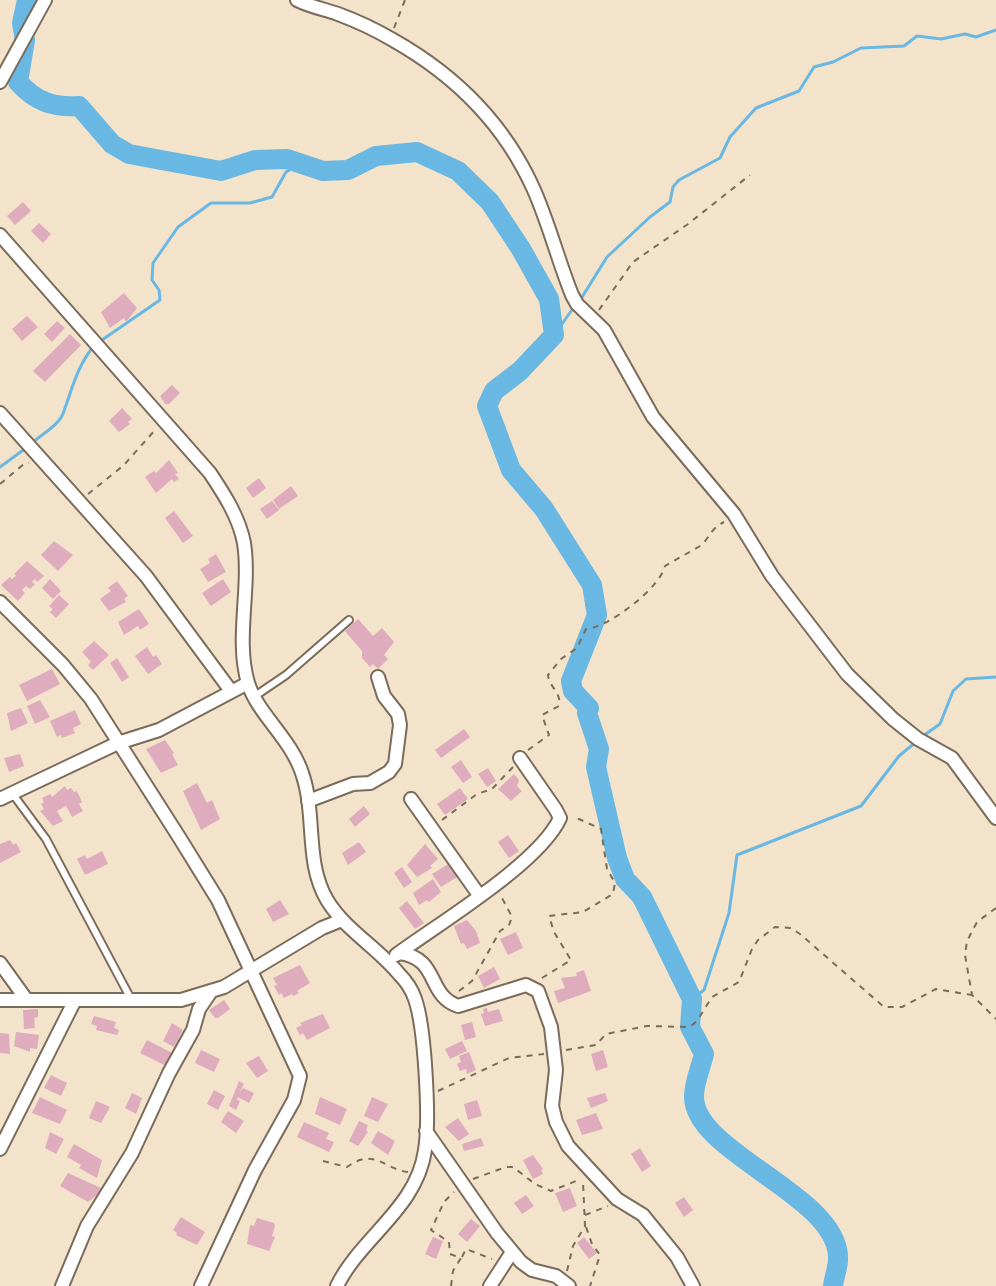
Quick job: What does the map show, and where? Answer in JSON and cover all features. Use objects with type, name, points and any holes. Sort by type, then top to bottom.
[{"type":"street","points":[[0,82],[45,0]]},
{"type":"street","points":[[297,0],[356,21],[394,41],[444,75],[497,126],[522,165],[535,193],[572,295],[604,330],[653,417],[732,512],[772,576],[847,674],[893,719],[918,739],[952,758],[996,818]]},
{"type":"street","points":[[0,235],[210,473],[228,501],[244,543],[244,652],[248,683],[290,745],[304,778],[317,876],[327,901],[342,920],[399,972],[416,1000],[424,1072],[426,1131],[421,1169],[405,1200],[337,1286]]},
{"type":"street","points":[[0,413],[146,576],[231,691]]},
{"type":"street","points":[[0,602],[63,665],[91,699],[207,881],[252,969],[300,1076],[299,1088],[255,1170],[201,1286]]},
{"type":"street","points":[[308,801],[353,784],[370,783],[389,772],[395,764],[400,725],[398,714],[384,696],[378,677]]},
{"type":"street","points":[[0,782],[6,796],[118,743],[159,730],[248,683]]},
{"type":"street","points":[[387,962],[536,850],[557,825],[560,818],[556,810],[520,758]]},
{"type":"street","points":[[411,799],[479,895]]},
{"type":"street","points":[[0,1000],[181,1000],[210,993],[342,920]]},
{"type":"street","points":[[399,953],[421,960],[443,996],[458,1006],[516,987],[531,986],[541,994],[551,1027],[556,1070],[552,1106],[568,1146],[617,1199],[643,1215],[677,1257],[693,1286]]},
{"type":"street","points":[[0,963],[26,999]]},
{"type":"street","points":[[62,1286],[87,1226],[132,1153],[193,1030],[199,1009],[210,993]]},
{"type":"street","points":[[0,1149],[75,1000]]},
{"type":"street","points":[[426,1131],[512,1252],[532,1270],[556,1276],[567,1284]]},
{"type":"street","points":[[490,1286],[512,1252]]},
{"type":"lane","points":[[255,696],[286,675],[349,620]]},
{"type":"lane","points":[[6,796],[46,839],[132,1001]]},
{"type":"path","points":[[394,41],[394,25],[405,0]]},
{"type":"path","points":[[592,316],[603,307],[633,262],[750,175]]},
{"type":"path","points":[[79,501],[124,465],[164,420]]},
{"type":"path","points":[[0,484],[24,464],[46,464]]},
{"type":"path","points":[[433,831],[442,820],[477,794],[492,789],[532,746],[549,735],[542,715],[559,706],[560,700],[548,675],[561,659],[577,648],[586,629],[601,627],[653,587],[665,566],[700,546],[709,532],[732,512]]},
{"type":"path","points":[[531,986],[571,960],[554,932],[549,916],[587,911],[606,900],[615,890],[615,883],[607,869],[601,829],[579,819],[557,825]]},
{"type":"path","points":[[443,996],[456,993],[472,981],[500,931],[509,925],[512,917],[492,885]]},
{"type":"path","points":[[996,908],[977,922],[967,941],[965,955],[972,995],[996,1019]]},
{"type":"path","points":[[682,1026],[690,1027],[712,997],[739,982],[752,949],[775,927],[791,928],[800,934],[884,1007],[902,1007],[936,989],[972,995]]},
{"type":"path","points":[[323,1161],[347,1167],[359,1159],[371,1159],[405,1172],[421,1169]]},
{"type":"path","points":[[585,1165],[585,1226],[600,1255],[590,1286]]},
{"type":"path","points":[[585,1215],[604,1206],[629,1207]]},
{"type":"path","points":[[567,1284],[570,1253],[585,1226]]},
{"type":"path","points":[[461,1258],[466,1249],[504,1264]]},
{"type":"building","points":[[23,202],[31,211],[15,225],[7,216]]},
{"type":"building","points":[[39,223],[51,234],[43,243],[31,231]]},
{"type":"building","points":[[124,293],[137,308],[126,322],[124,318],[110,328],[101,312]]},
{"type":"building","points":[[27,316],[38,327],[22,341],[12,329]]},
{"type":"building","points":[[57,321],[65,328],[52,342],[44,334]]},
{"type":"building","points":[[70,334],[81,345],[45,382],[33,371]]},
{"type":"building","points":[[172,385],[180,393],[165,404],[160,396]]},
{"type":"building","points":[[122,408],[132,419],[119,432],[109,421]]},
{"type":"building","points":[[169,460],[179,479],[174,482],[172,479],[156,493],[145,477],[154,471],[156,473]]},
{"type":"building","points":[[259,478],[266,488],[253,498],[246,488]]},
{"type":"building","points":[[291,486],[298,496],[279,509],[273,500]]},
{"type":"building","points":[[272,501],[279,510],[267,519],[260,509]]},
{"type":"building","points":[[174,511],[193,536],[183,543],[165,518]]},
{"type":"building","points":[[54,541],[73,555],[58,571],[41,555]]},
{"type":"building","points":[[216,554],[226,572],[208,582],[200,569],[210,563],[208,559]]},
{"type":"building","points":[[27,561],[44,576],[37,582],[35,579],[30,589],[26,586],[22,590],[25,593],[18,601],[1,585],[16,576],[14,574]]},
{"type":"building","points":[[50,579],[61,591],[53,599],[42,588]]},
{"type":"building","points":[[223,579],[231,592],[211,606],[202,593]]},
{"type":"building","points":[[117,581],[128,596],[124,599],[126,602],[109,611],[100,599],[111,591],[108,588]]},
{"type":"building","points":[[59,595],[69,604],[56,618],[49,606]]},
{"type":"building","points":[[139,609],[149,624],[140,630],[138,626],[124,635],[118,622]]},
{"type":"building","points":[[358,619],[373,636],[382,628],[394,642],[384,655],[388,659],[378,669],[373,664],[370,667],[362,658],[362,651],[345,631]]},
{"type":"building","points":[[94,641],[109,655],[93,670],[88,665],[91,662],[82,652]]},
{"type":"building","points":[[147,647],[162,664],[148,674],[135,656]]},
{"type":"building","points":[[117,658],[129,677],[122,682],[110,663]]},
{"type":"building","points":[[52,669],[60,684],[27,701],[19,685]]},
{"type":"building","points":[[40,700],[50,717],[35,724],[27,706]]},
{"type":"building","points":[[21,708],[28,723],[11,731],[7,713]]},
{"type":"building","points":[[75,710],[81,724],[73,728],[75,733],[57,737],[50,721]]},
{"type":"building","points":[[464,729],[470,737],[441,758],[435,750]]},
{"type":"building","points":[[165,740],[178,765],[161,773],[146,749]]},
{"type":"building","points":[[20,754],[24,766],[9,772],[4,758]]},
{"type":"building","points":[[461,760],[472,777],[463,783],[451,767]]},
{"type":"building","points":[[488,768],[496,781],[487,787],[478,774]]},
{"type":"building","points":[[514,774],[522,791],[511,801],[498,789]]},
{"type":"building","points":[[197,783],[207,803],[212,800],[220,819],[201,830],[183,791]]},
{"type":"building","points":[[65,786],[67,790],[77,791],[83,811],[72,817],[66,806],[57,811],[63,821],[53,826],[40,811],[44,809],[42,798],[50,794],[52,797]]},
{"type":"building","points":[[460,788],[468,799],[445,815],[437,804]]},
{"type":"building","points":[[364,806],[370,814],[355,827],[349,819]]},
{"type":"building","points":[[508,835],[519,851],[509,858],[498,842]]},
{"type":"building","points":[[10,840],[21,852],[0,863],[0,844]]},
{"type":"building","points":[[359,842],[366,852],[348,865],[342,853]]},
{"type":"building","points":[[425,844],[438,859],[430,866],[432,868],[417,877],[407,865]]},
{"type":"building","points":[[102,851],[108,864],[85,875],[77,859],[85,855],[87,859]]},
{"type":"building","points":[[450,863],[459,876],[441,887],[432,874]]},
{"type":"building","points":[[402,867],[412,882],[404,888],[394,873]]},
{"type":"building","points":[[433,879],[441,892],[429,902],[427,900],[419,905],[413,893]]},
{"type":"building","points":[[280,900],[289,914],[273,922],[266,909]]},
{"type":"building","points":[[407,901],[424,923],[415,929],[399,908]]},
{"type":"building","points":[[467,920],[476,931],[480,943],[467,949],[464,943],[461,944],[454,926]]},
{"type":"building","points":[[516,932],[523,948],[508,955],[500,939]]},
{"type":"building","points":[[300,965],[310,983],[297,991],[299,993],[284,998],[274,986],[277,985],[273,978]]},
{"type":"building","points":[[494,967],[500,979],[484,988],[478,976]]},
{"type":"building","points":[[584,970],[591,991],[558,1003],[554,991],[565,988],[561,978],[577,976],[576,973]]},
{"type":"building","points":[[224,1000],[230,1009],[215,1018],[209,1010]]},
{"type":"building","points":[[487,1008],[488,1012],[499,1009],[503,1021],[485,1026],[481,1014]]},
{"type":"building","points":[[38,1009],[38,1017],[34,1018],[35,1028],[24,1029],[23,1010]]},
{"type":"building","points":[[323,1014],[330,1028],[307,1040],[303,1033],[300,1035],[296,1028],[302,1025],[300,1023]]},
{"type":"building","points":[[94,1016],[116,1022],[114,1028],[119,1030],[117,1035],[96,1030],[97,1026],[91,1024]]},
{"type":"building","points":[[472,1022],[476,1037],[465,1040],[461,1025]]},
{"type":"building","points":[[172,1023],[183,1030],[174,1047],[163,1041]]},
{"type":"building","points":[[16,1032],[39,1035],[37,1049],[30,1048],[30,1052],[14,1046]]},
{"type":"building","points":[[0,1033],[9,1034],[10,1054],[0,1053]]},
{"type":"building","points":[[147,1040],[172,1053],[166,1066],[140,1053]]},
{"type":"building","points":[[462,1041],[467,1051],[450,1059],[445,1049]]},
{"type":"building","points":[[201,1050],[220,1059],[214,1072],[195,1063]]},
{"type":"building","points":[[603,1050],[608,1067],[596,1071],[591,1054]]},
{"type":"building","points":[[469,1052],[476,1070],[467,1074],[466,1069],[460,1071],[457,1064],[461,1062],[459,1056]]},
{"type":"building","points":[[259,1056],[268,1071],[257,1078],[246,1063]]},
{"type":"building","points":[[51,1075],[67,1083],[61,1096],[44,1088]]},
{"type":"building","points":[[239,1081],[244,1084],[239,1093],[243,1088],[254,1093],[249,1103],[238,1097],[240,1101],[236,1110],[229,1106]]},
{"type":"building","points":[[214,1090],[225,1096],[218,1110],[207,1104]]},
{"type":"building","points":[[132,1093],[142,1098],[136,1114],[125,1108]]},
{"type":"building","points":[[605,1093],[608,1101],[591,1108],[587,1098]]},
{"type":"building","points":[[40,1097],[67,1110],[60,1124],[32,1113]]},
{"type":"building","points":[[320,1097],[347,1109],[340,1125],[315,1114]]},
{"type":"building","points":[[372,1097],[388,1104],[378,1122],[364,1116]]},
{"type":"building","points":[[477,1100],[482,1116],[468,1120],[464,1104]]},
{"type":"building","points":[[96,1101],[110,1107],[101,1123],[89,1118]]},
{"type":"building","points":[[228,1111],[244,1121],[236,1133],[221,1122]]},
{"type":"building","points":[[596,1113],[603,1129],[582,1135],[576,1120]]},
{"type":"building","points":[[458,1118],[469,1134],[459,1141],[445,1127]]},
{"type":"building","points":[[359,1121],[368,1125],[368,1132],[358,1146],[349,1141]]},
{"type":"building","points":[[304,1122],[329,1133],[326,1139],[334,1142],[329,1152],[297,1137]]},
{"type":"building","points":[[378,1131],[395,1141],[388,1155],[371,1143]]},
{"type":"building","points":[[50,1132],[64,1139],[56,1154],[45,1148]]},
{"type":"building","points":[[481,1138],[484,1146],[464,1151],[462,1144]]},
{"type":"building","points":[[74,1144],[102,1160],[97,1178],[67,1157]]},
{"type":"building","points":[[640,1148],[651,1166],[642,1172],[631,1154]]},
{"type":"building","points":[[533,1155],[543,1174],[533,1179],[523,1160]]},
{"type":"building","points":[[68,1173],[101,1188],[97,1195],[88,1202],[60,1186]]},
{"type":"building","points":[[570,1188],[577,1206],[563,1212],[555,1193]]},
{"type":"building","points":[[526,1195],[534,1206],[522,1214],[514,1203]]},
{"type":"building","points":[[684,1197],[693,1210],[684,1217],[675,1203]]},
{"type":"building","points":[[181,1217],[205,1232],[197,1245],[176,1235],[173,1230]]},
{"type":"building","points":[[257,1218],[274,1223],[272,1236],[275,1237],[269,1251],[247,1244],[250,1225],[254,1226]]},
{"type":"building","points":[[471,1219],[480,1226],[467,1242],[458,1234]]},
{"type":"building","points":[[433,1237],[443,1241],[436,1259],[425,1254]]},
{"type":"building","points":[[584,1237],[597,1253],[589,1259],[577,1243]]},
{"type":"waterway","points":[[27,0],[22,23],[25,40],[18,82],[45,102],[79,106],[112,144],[129,154],[221,171],[255,160],[287,159],[323,171],[348,170],[376,156],[417,152],[458,171],[490,202],[521,249],[549,299],[554,335],[520,371],[494,391],[487,406],[511,470],[544,509],[592,585],[597,615],[571,681],[573,691],[589,708],[587,713],[599,749],[596,767],[617,858],[625,879],[642,897],[692,999],[690,1027],[704,1054],[694,1091],[700,1116],[716,1136],[738,1155],[814,1213],[831,1234],[838,1256],[833,1286]]},
{"type":"waterway","points":[[579,302],[607,257],[670,202],[673,187],[679,180],[720,158],[730,137],[756,108],[799,91],[814,67],[833,62],[861,48],[904,46],[917,36],[941,39],[965,34],[976,37],[996,30]]},
{"type":"waterway","points":[[102,340],[160,300],[159,290],[152,280],[153,263],[178,227],[211,203],[250,203],[272,197],[286,172],[301,164]]},
{"type":"waterway","points":[[554,335],[574,307]]},
{"type":"waterway","points":[[32,443],[62,416],[79,370],[93,347]]},
{"type":"waterway","points":[[0,467],[26,448]]},
{"type":"waterway","points":[[923,736],[940,724],[953,691],[966,679],[996,677]]},
{"type":"waterway","points":[[692,999],[704,990],[729,913],[737,855],[861,806],[899,756],[917,741]]}]
